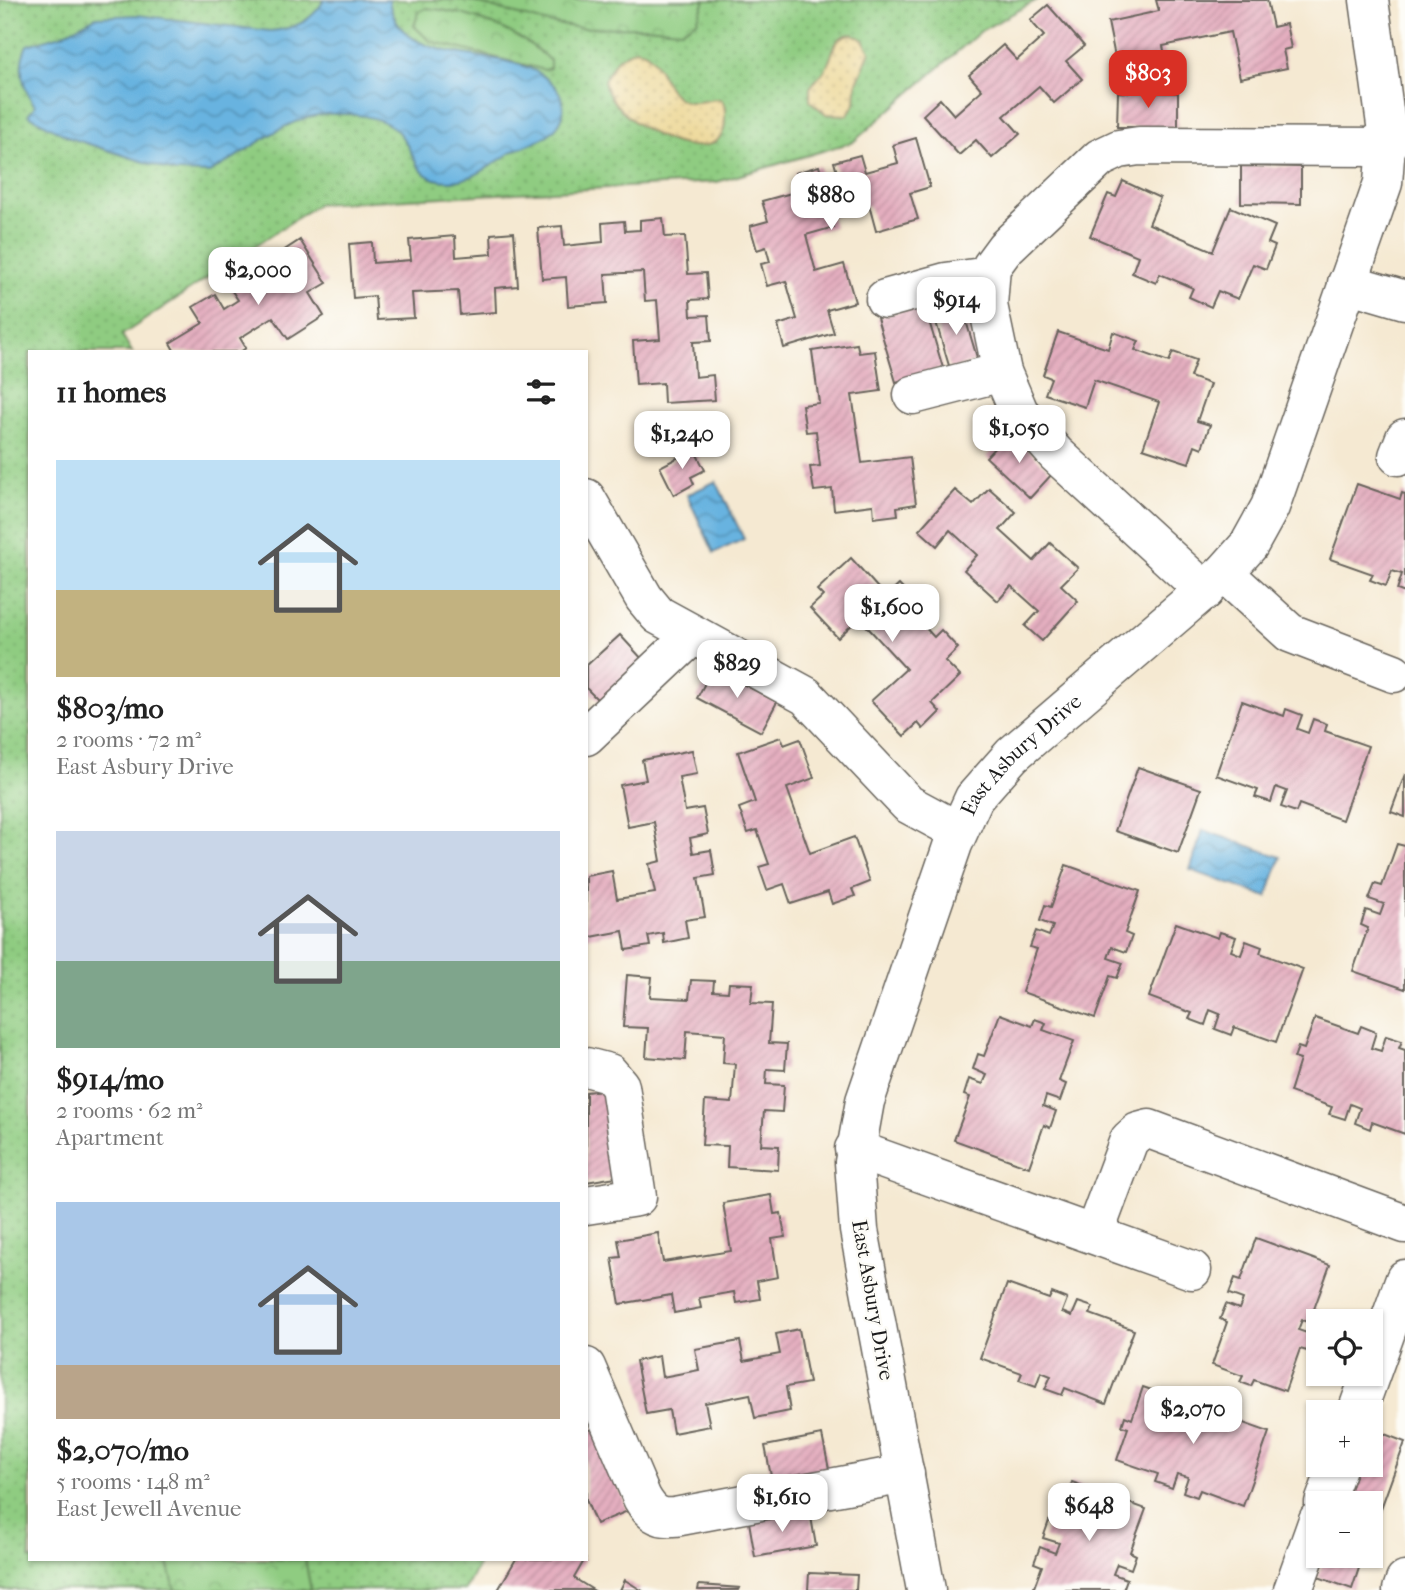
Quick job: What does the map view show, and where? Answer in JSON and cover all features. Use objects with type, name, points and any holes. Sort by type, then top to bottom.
[{"type":"street","name":"East Asbury Drive","points":[[926,1590],[859,1230],[854,1149],[878,1057],[958,831],[974,798],[1000,766],[1214,582],[1249,545],[1270,507],[1347,283],[1377,207],[1387,147],[1384,94],[1369,0]]},
{"type":"street","points":[[1387,147],[1139,146],[1119,149],[1100,158],[1005,247],[991,267],[988,305],[1002,372],[1019,412],[1056,454],[1214,582],[1290,633],[1394,673]]},
{"type":"street","points":[[885,299],[946,282],[989,276]]},
{"type":"street","points":[[1347,283],[1405,300]]},
{"type":"street","points":[[913,396],[1002,372]]},
{"type":"street","points":[[588,501],[649,604],[664,619],[806,695],[908,804],[958,831]]},
{"type":"street","points":[[588,734],[692,636]]},
{"type":"street","points":[[588,1068],[609,1073],[620,1086],[637,1197],[588,1205]]},
{"type":"street","points":[[1094,1234],[1129,1140],[1138,1132],[1149,1129],[1405,1224]]},
{"type":"street","points":[[854,1149],[1192,1270]]},
{"type":"street","points":[[1361,1400],[1405,1279]]},
{"type":"street","points":[[588,1372],[642,1498],[652,1512],[659,1516],[675,1517],[905,1474]]},
{"type":"street","points":[[1293,1590],[1306,1554]]},
{"type":"street","points":[[1402,1590],[1405,1581]]},
{"type":"green space","points":[[0,0],[1037,0],[981,31],[853,142],[717,182],[318,204],[122,335],[131,350],[28,350],[28,1561],[479,1563],[465,1590],[0,1590]]},
{"type":"green space","points":[[466,0],[705,0],[697,21],[682,30],[644,27],[582,28],[548,23]]},
{"type":"green space","points":[[426,8],[492,24],[538,50],[550,61],[550,68],[545,70],[430,41],[414,26],[419,12]]},
{"type":"green space","points":[[168,1561],[305,1561],[311,1590],[175,1590]]},
{"type":"sand","points":[[853,34],[863,40],[870,51],[856,85],[855,104],[847,115],[826,114],[810,101],[810,88],[827,65],[840,38]]},
{"type":"sand","points":[[635,49],[651,58],[672,92],[679,98],[688,102],[721,99],[725,120],[720,137],[707,145],[689,145],[667,140],[626,115],[611,98],[604,80],[617,59]]},
{"type":"water","points":[[324,0],[389,0],[397,22],[411,37],[452,52],[521,65],[540,74],[557,89],[561,97],[563,115],[559,124],[541,139],[512,152],[483,171],[468,178],[451,181],[428,176],[416,164],[397,131],[383,121],[364,116],[327,114],[297,121],[209,173],[175,172],[70,138],[28,115],[35,106],[22,76],[22,61],[27,45],[61,35],[96,17],[137,15],[270,31],[287,28],[308,19]]},
{"type":"water","points":[[716,481],[744,539],[714,553],[687,495]]},
{"type":"water","points":[[1203,830],[1281,857],[1267,897],[1190,870]]},
{"type":"building","points":[[1156,0],[1267,0],[1273,27],[1286,24],[1291,48],[1283,50],[1287,68],[1240,78],[1230,32],[1163,46],[1169,74],[1129,82],[1125,65],[1117,67],[1108,22],[1159,11]]},
{"type":"building","points":[[1048,5],[1084,46],[1066,61],[1082,79],[1054,103],[1039,86],[1004,116],[1020,134],[992,158],[976,140],[959,155],[923,115],[940,99],[954,115],[982,90],[969,75],[1003,45],[1017,60],[1044,36],[1030,20]]},
{"type":"building","points":[[1118,92],[1178,93],[1178,127],[1117,127]]},
{"type":"building","points":[[916,138],[930,187],[910,193],[918,219],[876,231],[869,205],[831,216],[834,227],[806,235],[816,272],[844,264],[855,302],[827,310],[834,333],[784,348],[778,325],[797,319],[786,281],[767,286],[761,264],[770,262],[766,247],[757,250],[750,226],[768,221],[762,201],[799,191],[795,173],[819,166],[824,184],[839,179],[834,162],[860,155],[865,172],[898,163],[893,145]]},
{"type":"building","points":[[1241,166],[1301,167],[1301,204],[1241,203]]},
{"type":"building","points":[[1123,181],[1160,198],[1149,224],[1213,251],[1231,207],[1275,226],[1268,243],[1275,246],[1266,269],[1253,264],[1238,299],[1218,291],[1211,307],[1189,297],[1193,288],[1160,274],[1156,283],[1132,273],[1138,256],[1090,236],[1108,194],[1116,197]]},
{"type":"building","points":[[663,218],[665,237],[685,236],[688,274],[706,273],[708,299],[690,300],[691,316],[709,315],[711,341],[693,342],[695,377],[713,375],[715,400],[664,403],[663,383],[636,385],[633,341],[660,339],[657,300],[645,301],[643,272],[605,274],[607,303],[568,306],[566,277],[542,279],[538,228],[562,226],[564,246],[603,242],[602,223],[624,221],[625,231],[640,230],[640,220]]},
{"type":"building","points":[[514,232],[518,286],[495,288],[496,312],[460,315],[458,291],[412,293],[414,318],[377,320],[375,296],[353,298],[349,244],[372,242],[373,263],[411,260],[409,240],[455,236],[456,257],[492,254],[491,234]]},
{"type":"building","points":[[300,240],[327,283],[310,293],[324,316],[288,339],[273,317],[240,338],[246,348],[243,350],[174,350],[170,343],[203,323],[193,307],[215,294],[224,309],[238,300],[228,285],[251,271],[260,286],[289,268],[280,253]]},
{"type":"building","points":[[924,304],[943,368],[896,382],[877,318]]},
{"type":"building","points":[[961,304],[978,361],[950,369],[933,312]]},
{"type":"building","points":[[1058,332],[1108,349],[1113,332],[1139,341],[1135,350],[1169,362],[1173,352],[1196,360],[1190,377],[1210,384],[1197,421],[1210,425],[1202,448],[1195,445],[1189,463],[1143,448],[1159,402],[1094,380],[1085,407],[1045,394],[1051,378],[1043,375]]},
{"type":"building","points":[[857,344],[859,353],[875,351],[881,391],[852,395],[862,463],[910,457],[916,504],[897,507],[898,515],[874,518],[873,505],[834,510],[832,489],[814,491],[810,467],[820,466],[816,431],[806,432],[802,405],[819,403],[812,351]]},
{"type":"building","points":[[1009,432],[1053,473],[1030,498],[986,457]]},
{"type":"building","points":[[694,449],[705,470],[691,477],[694,484],[674,495],[660,467]]},
{"type":"building","points":[[1357,484],[1400,499],[1402,493],[1405,494],[1405,593],[1397,590],[1402,574],[1392,571],[1386,586],[1370,580],[1373,574],[1330,559]]},
{"type":"building","points":[[989,488],[1016,512],[1000,530],[1034,561],[1050,543],[1078,568],[1061,585],[1078,601],[1042,641],[1025,626],[1039,611],[1011,586],[998,601],[964,570],[977,555],[950,530],[937,546],[919,530],[955,490],[973,505]]},
{"type":"building","points":[[851,558],[886,597],[899,585],[917,604],[910,611],[934,637],[941,630],[958,648],[945,661],[960,676],[932,703],[940,712],[923,729],[918,723],[904,736],[871,701],[906,669],[859,618],[838,638],[810,608],[823,596],[817,590]]},
{"type":"building","points":[[620,635],[644,661],[600,702],[588,690],[588,664]]},
{"type":"building","points":[[713,668],[777,702],[761,732],[697,698]]},
{"type":"building","points":[[1242,701],[1284,716],[1286,709],[1302,715],[1297,729],[1308,733],[1313,719],[1327,724],[1325,731],[1368,746],[1342,820],[1299,804],[1296,812],[1281,807],[1287,791],[1276,787],[1271,802],[1255,797],[1258,790],[1216,775]]},
{"type":"building","points":[[781,737],[784,745],[800,739],[814,778],[787,788],[810,853],[854,837],[870,882],[852,889],[855,896],[832,904],[828,892],[791,904],[784,884],[767,890],[759,867],[769,864],[757,830],[748,833],[739,808],[755,802],[738,752]]},
{"type":"building","points":[[692,750],[697,774],[679,777],[685,811],[703,808],[708,834],[690,838],[693,853],[711,850],[715,875],[698,878],[705,917],[685,920],[688,938],[664,943],[663,933],[648,936],[650,946],[626,950],[623,931],[588,938],[588,876],[612,871],[617,899],[655,893],[649,864],[661,861],[654,822],[628,827],[620,785],[646,780],[642,760]]},
{"type":"building","points":[[1138,767],[1201,789],[1178,853],[1115,831]]},
{"type":"building","points":[[1405,774],[1405,817],[1391,812]]},
{"type":"building","points":[[1397,844],[1405,846],[1405,989],[1353,971],[1368,928],[1361,925],[1366,910],[1380,915],[1384,904],[1369,899],[1375,884],[1382,886]]},
{"type":"building","points":[[1066,865],[1140,891],[1125,933],[1132,936],[1126,952],[1112,947],[1108,958],[1123,963],[1117,978],[1110,976],[1095,1018],[1022,992],[1037,949],[1030,947],[1036,931],[1049,936],[1053,926],[1040,921],[1045,905],[1051,907]]},
{"type":"building","points":[[1176,923],[1218,938],[1220,932],[1236,937],[1231,951],[1241,955],[1246,941],[1262,947],[1260,953],[1303,969],[1276,1042],[1234,1027],[1231,1035],[1215,1029],[1220,1014],[1210,1010],[1205,1025],[1189,1019],[1192,1013],[1149,997]]},
{"type":"building","points":[[627,975],[652,977],[650,997],[689,999],[691,980],[714,981],[713,991],[728,992],[729,983],[753,984],[751,1003],[772,1004],[769,1043],[787,1044],[785,1070],[767,1069],[766,1084],[784,1085],[782,1112],[764,1111],[761,1145],[779,1146],[778,1170],[727,1167],[728,1146],[702,1145],[705,1101],[732,1103],[735,1064],[723,1063],[725,1034],[687,1031],[685,1060],[646,1057],[648,1028],[623,1027]]},
{"type":"building","points":[[1000,1014],[1032,1026],[1035,1019],[1046,1023],[1043,1030],[1074,1041],[1059,1081],[1066,1084],[1060,1101],[1046,1096],[1043,1106],[1056,1111],[1050,1128],[1044,1125],[1029,1167],[954,1140],[970,1097],[964,1095],[969,1079],[983,1084],[987,1075],[973,1069],[978,1054],[984,1056]]},
{"type":"building","points":[[1315,1018],[1358,1033],[1361,1026],[1376,1032],[1371,1048],[1381,1051],[1386,1036],[1402,1041],[1399,1048],[1405,1050],[1405,1134],[1372,1122],[1370,1129],[1355,1123],[1360,1108],[1350,1104],[1345,1119],[1329,1114],[1332,1107],[1290,1092],[1300,1060],[1294,1058],[1298,1047],[1304,1049]]},
{"type":"building","points":[[603,1090],[616,1177],[588,1182],[588,1092]]},
{"type":"building","points":[[771,1195],[774,1214],[781,1213],[785,1237],[772,1239],[778,1277],[757,1281],[760,1299],[736,1303],[734,1292],[699,1298],[701,1308],[674,1313],[671,1295],[620,1304],[612,1258],[621,1257],[618,1240],[658,1233],[663,1262],[731,1251],[723,1203]]},
{"type":"building","points":[[1256,1238],[1330,1265],[1314,1309],[1306,1309],[1306,1321],[1302,1320],[1298,1330],[1306,1333],[1306,1351],[1300,1349],[1285,1391],[1254,1380],[1251,1386],[1240,1382],[1243,1376],[1212,1365],[1227,1322],[1220,1319],[1226,1304],[1239,1309],[1243,1299],[1229,1294],[1235,1278],[1241,1280]]},
{"type":"building","points":[[1007,1284],[1049,1299],[1052,1293],[1067,1299],[1062,1312],[1072,1316],[1078,1302],[1093,1307],[1090,1314],[1134,1330],[1106,1404],[1065,1388],[1062,1395],[1045,1389],[1051,1376],[1041,1372],[1036,1386],[1019,1380],[1022,1373],[980,1358]]},
{"type":"building","points":[[799,1329],[809,1383],[786,1387],[790,1411],[755,1418],[750,1394],[705,1403],[710,1426],[673,1433],[669,1410],[646,1414],[636,1361],[659,1356],[662,1377],[699,1370],[695,1349],[740,1341],[744,1361],[780,1354],[776,1334]]},
{"type":"building","points":[[1143,1387],[1185,1402],[1187,1394],[1204,1400],[1199,1415],[1209,1418],[1213,1404],[1229,1409],[1226,1417],[1269,1432],[1243,1506],[1200,1490],[1197,1497],[1183,1492],[1188,1477],[1177,1474],[1172,1488],[1155,1482],[1158,1474],[1117,1460],[1128,1428],[1122,1426],[1125,1416],[1132,1419]]},
{"type":"building","points":[[595,1428],[628,1511],[596,1524],[588,1505],[588,1430]]},
{"type":"building","points":[[1383,1433],[1405,1442],[1383,1503],[1383,1491],[1349,1491],[1355,1477],[1383,1477]]},
{"type":"building","points":[[822,1435],[829,1469],[772,1481],[765,1446]]},
{"type":"building","points":[[1072,1482],[1146,1509],[1130,1552],[1136,1555],[1131,1569],[1117,1564],[1113,1574],[1127,1579],[1123,1590],[1033,1590],[1042,1566],[1034,1563],[1040,1547],[1055,1553],[1059,1543],[1043,1538],[1049,1521],[1057,1523]]},
{"type":"building","points":[[810,1511],[816,1546],[755,1557],[749,1522]]},
{"type":"building","points":[[515,1561],[584,1561],[574,1578],[593,1590],[498,1590]]},
{"type":"building","points":[[1321,1568],[1359,1568],[1352,1589],[1318,1577]]},
{"type":"building","points":[[809,1573],[857,1575],[856,1590],[808,1590]]},
{"type":"building","points":[[625,1580],[641,1590],[620,1590]]},
{"type":"building","points":[[699,1585],[740,1588],[698,1590]]}]
